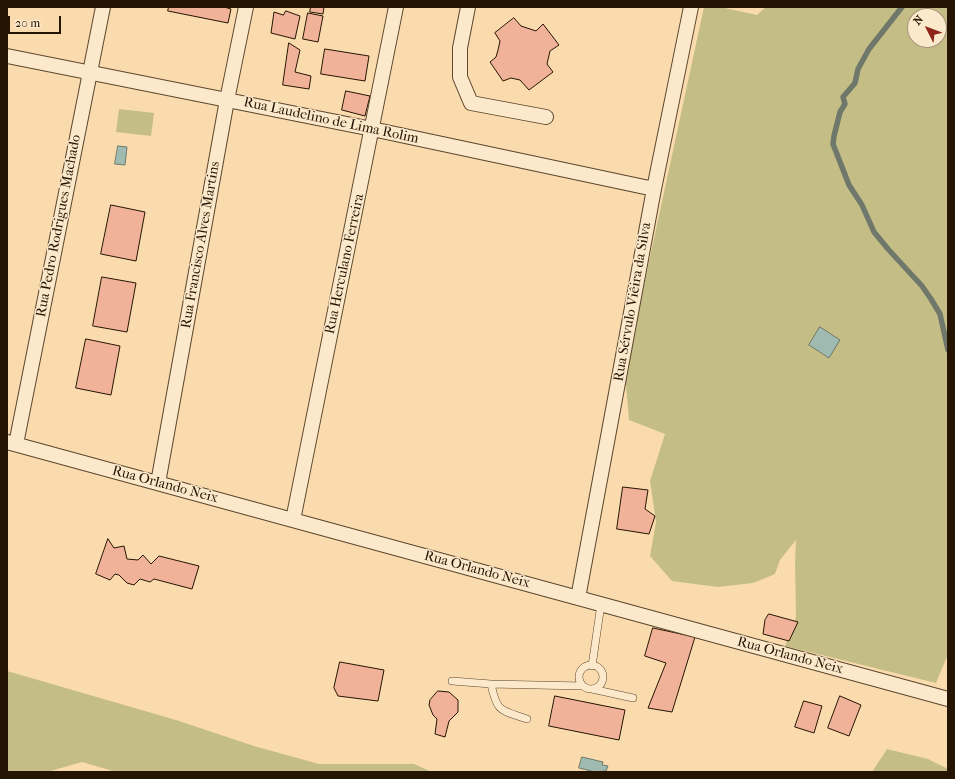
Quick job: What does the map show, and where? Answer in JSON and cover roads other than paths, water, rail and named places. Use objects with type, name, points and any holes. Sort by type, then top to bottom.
[{"type":"street","name":"Rua Pedro Rodrigues Machado","points":[[12,443],[103,7]]},
{"type":"street","name":"Rua Francisco Alves Martins","points":[[158,483],[246,7]]},
{"type":"street","name":"Rua Herculano Ferreira","points":[[293,520],[396,7]]},
{"type":"street","points":[[468,7],[460,48],[460,77],[471,103],[546,117]]},
{"type":"street","name":"Rua Sérvulo Viêira da Silva","points":[[578,598],[654,189],[691,7]]},
{"type":"street","name":"Rua Laudelino de Lima Rolim","points":[[7,56],[372,129],[654,189]]},
{"type":"street","name":"Rua Orlando Neix","points":[[12,443],[948,699]]},
{"type":"lane","points":[[592,666],[601,604]]},
{"type":"lane","points":[[583,686],[580,680],[580,673],[585,667],[592,666],[602,672],[603,679],[599,686],[592,689]]},
{"type":"lane","points":[[452,681],[491,684],[583,686],[586,688],[633,698]]},
{"type":"lane","points":[[491,684],[494,700],[502,711],[527,719]]},
{"type":"waterway","points":[[902,7],[869,49],[858,69],[855,83],[843,97],[845,104],[840,112],[833,144],[849,185],[862,205],[874,232],[922,286],[940,314],[948,350]]}]
